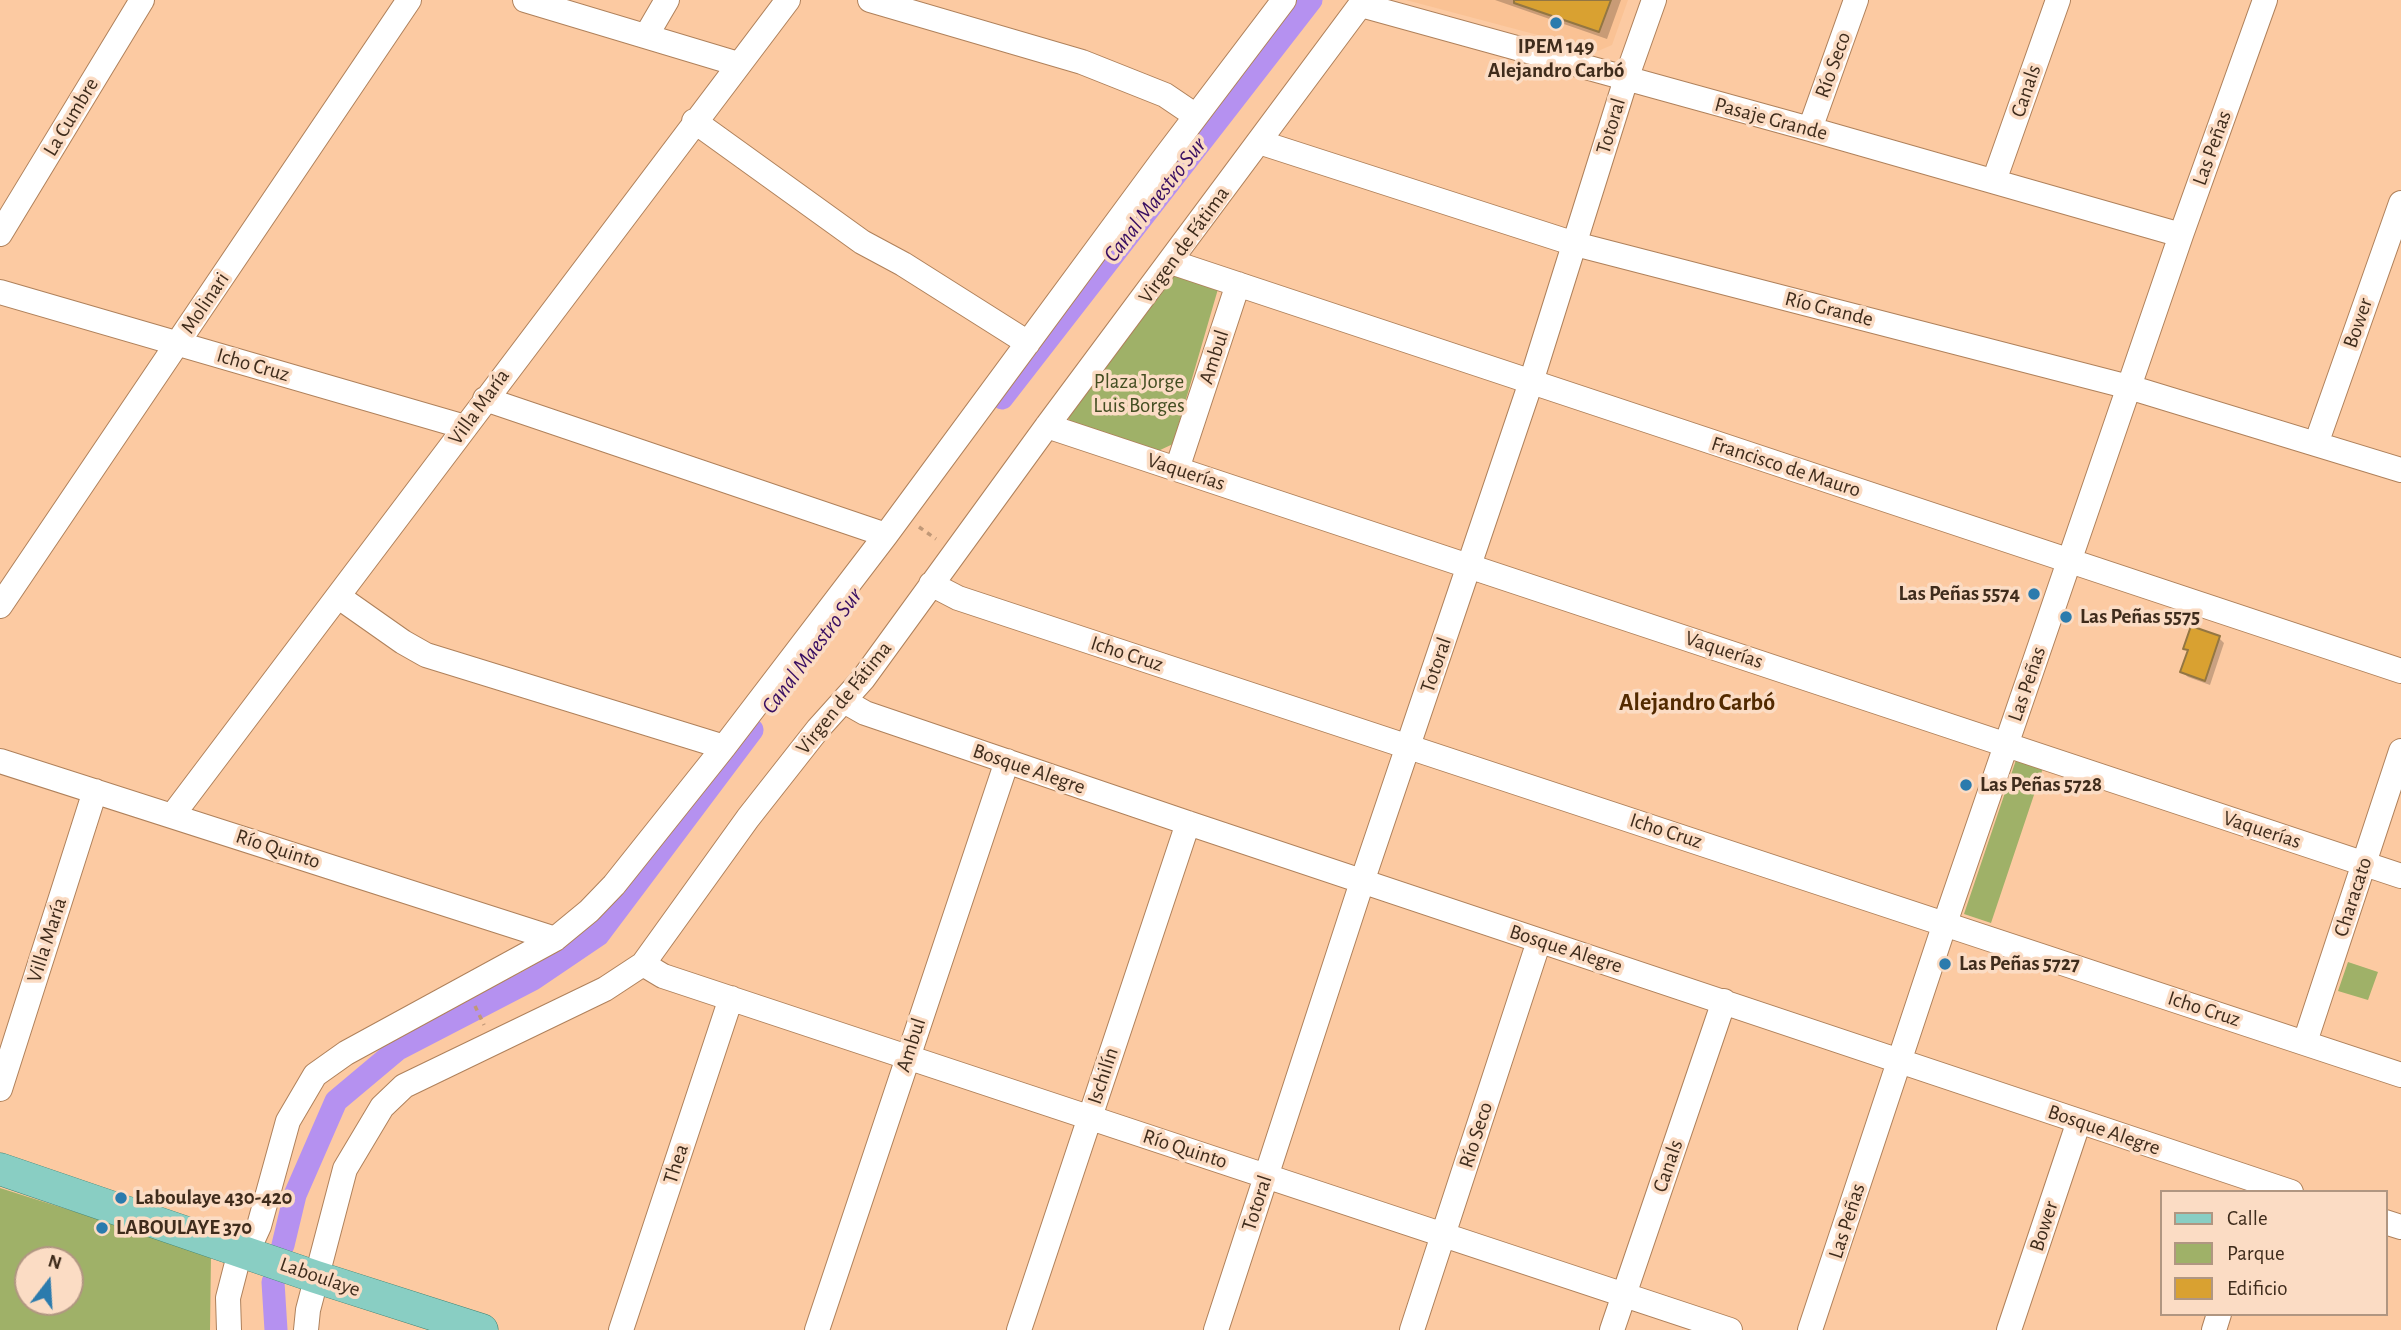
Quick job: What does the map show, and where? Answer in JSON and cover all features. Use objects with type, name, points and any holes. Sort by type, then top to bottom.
[{"type":"main road","name":"Laboulaye","points":[[0,1169],[316,1277],[482,1330]]},
{"type":"street","name":"La Cumbre","points":[[0,234],[142,0]]},
{"type":"street","name":"Molinari","points":[[0,606],[409,0]]},
{"type":"street","points":[[525,0],[738,64]]},
{"type":"street","points":[[646,36],[667,0]]},
{"type":"street","name":"Villa María","points":[[172,816],[694,121],[788,0]]},
{"type":"street","points":[[870,0],[1082,62],[1135,81],[1164,95],[1196,116]]},
{"type":"street","points":[[229,1330],[228,1298],[243,1250],[259,1226],[288,1121],[315,1075],[346,1053],[555,939],[589,911],[614,885],[902,515],[1284,0]]},
{"type":"street","name":"Totoral","points":[[1216,1330],[1531,382],[1626,79],[1654,0]]},
{"type":"street","name":"Río Seco","points":[[1810,129],[1856,0]]},
{"type":"street","name":"Canals","points":[[1994,181],[2058,0]]},
{"type":"street","name":"Las Peñas","points":[[1810,1330],[2006,744],[2265,0]]},
{"type":"street","name":"Pasaje Grande","points":[[1363,3],[2181,235]]},
{"type":"street","name":"Virgen de Fátima","points":[[306,1330],[308,1310],[345,1168],[382,1107],[404,1086],[622,981],[643,964],[748,818],[818,729],[863,679],[1047,426],[1363,3]]},
{"type":"street","points":[[694,121],[862,242],[903,264],[1028,343]]},
{"type":"street","name":"Río Grande","points":[[1259,142],[1575,244],[2129,387],[2401,470]]},
{"type":"street","name":"Bower","points":[[2316,444],[2401,203]]},
{"type":"street","name":"Francisco de Mauro","points":[[1171,262],[2401,671]]},
{"type":"street","name":"Ambul","points":[[1177,469],[1238,284]]},
{"type":"street","name":"Icho Cruz","points":[[0,292],[466,427]]},
{"type":"street","points":[[485,400],[886,535]]},
{"type":"street","name":"Vaquerías","points":[[1047,426],[2401,876]]},
{"type":"street","name":"Icho Cruz","points":[[932,584],[958,598],[2401,1075]]},
{"type":"street","points":[[339,597],[426,655],[724,747]]},
{"type":"street","name":"Bosque Alegre","points":[[844,701],[865,713],[1900,1060],[2262,1187],[2279,1190]]},
{"type":"street","name":"Characato","points":[[2305,1042],[2401,751]]},
{"type":"street","name":"Río Quinto","points":[[0,761],[555,939]]},
{"type":"street","name":"Ambul","points":[[817,1330],[1006,761]]},
{"type":"street","name":"Villa María","points":[[0,1089],[94,791]]},
{"type":"street","name":"Ischilín","points":[[1019,1330],[1188,823]]},
{"type":"street","name":"Río Seco","points":[[1412,1330],[1539,941]]},
{"type":"street","name":"Río Quinto","points":[[643,964],[663,976],[1730,1330]]},
{"type":"street","name":"Thea","points":[[621,1330],[731,998]]},
{"type":"street","name":"Canals","points":[[1612,1330],[1724,1001]]},
{"type":"street","name":"Bower","points":[[2009,1330],[2079,1121]]},
{"type":"path","points":[[902,515],[955,552]]},
{"type":"path","points":[[467,988],[492,1042]]},
{"type":"shaded area","name":"IPEM 149 Alejandro Carbó","points":[[1406,0],[1628,0],[1612,45],[1598,51]]},
{"type":"green space","name":"Plaza Jorge Luis Borges","points":[[1175,275],[1218,289],[1173,444],[1158,451],[1070,423],[1068,414],[1167,279]]},
{"type":"green space","points":[[2016,760],[2043,768],[1991,923],[1964,914]]},
{"type":"green space","points":[[2348,962],[2378,972],[2368,1000],[2338,991]]},
{"type":"green space","points":[[0,1188],[211,1255],[210,1330],[0,1330]]},
{"type":"building","points":[[1514,0],[1611,0],[1599,32],[1514,3]]},
{"type":"building","points":[[2191,626],[2220,636],[2205,681],[2180,672],[2188,650],[2183,649]]},
{"type":"waterway","name":"Canal Maestro Sur","points":[[1002,398],[1311,0]]},
{"type":"waterway","name":"Canal Maestro Sur","points":[[283,1245],[295,1195],[336,1101],[398,1049],[533,979],[598,935],[752,730]]},
{"type":"waterway","name":"Canal Maestro Sur","points":[[273,1282],[276,1330]]},
{"type":"place","name":"IPEM 149 Alejandro Carbó","points":[[1556,23]]},
{"type":"place","name":"Las Peñas 5574","points":[[2034,594]]},
{"type":"place","name":"Las Peñas 5575","points":[[2066,617]]},
{"type":"place","name":"Las Peñas 5728","points":[[1966,785]]},
{"type":"place","name":"Las Peñas 5727","points":[[1945,964]]},
{"type":"place","name":"Laboulaye 430-420","points":[[121,1198]]},
{"type":"place","name":"LABOULAYE 370","points":[[102,1228]]},
{"type":"district","name":"Alejandro Carbó","points":[[1697,703]]}]
